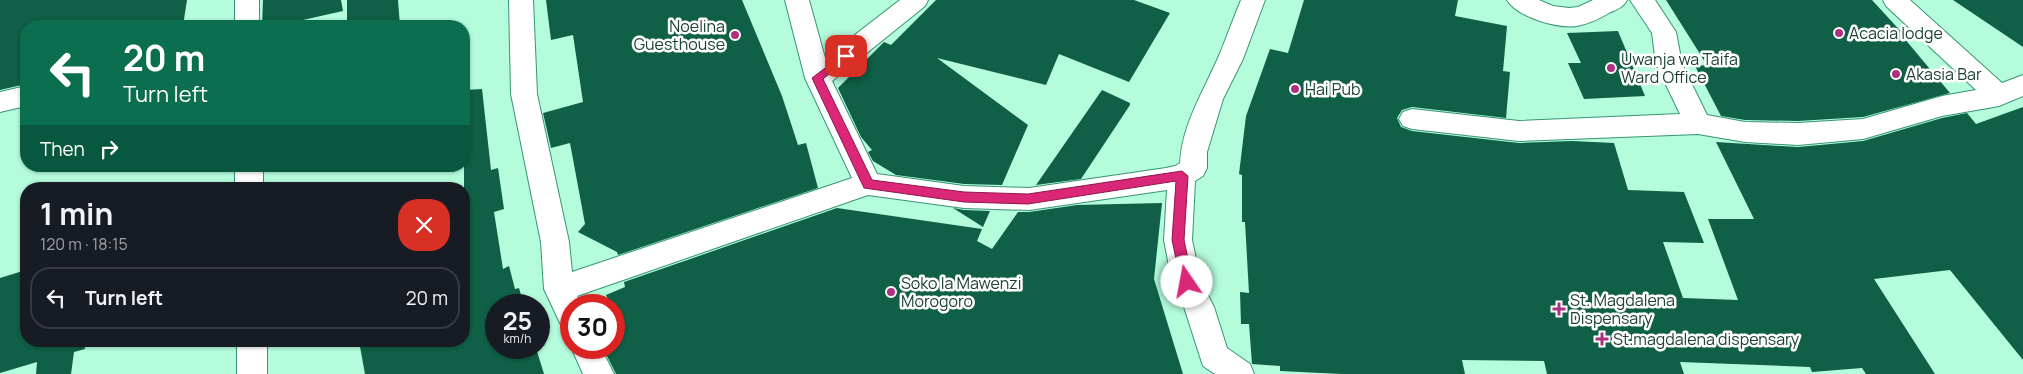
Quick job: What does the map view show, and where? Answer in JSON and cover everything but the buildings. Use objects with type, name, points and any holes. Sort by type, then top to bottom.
[{"type":"street","points":[[247,0],[247,20]]},
{"type":"street","points":[[521,0],[524,94],[555,242],[562,294]]},
{"type":"street","points":[[797,0],[818,78],[868,184]]},
{"type":"street","points":[[818,78],[916,0]]},
{"type":"street","points":[[560,289],[868,184],[964,197],[1028,199],[1182,176],[1193,168],[1194,152],[1210,98],[1230,59],[1253,0]]},
{"type":"street","points":[[1519,0],[1540,11],[1564,17],[1584,15],[1615,0]]},
{"type":"street","points":[[1642,0],[1664,32],[1669,64],[1698,124]]},
{"type":"street","points":[[1895,0],[1999,96]]},
{"type":"street","points":[[1412,119],[1519,131],[1698,124],[1745,132],[1798,134],[1863,129],[1942,106],[1999,96],[2023,85]]},
{"type":"street","points":[[0,102],[20,97]]},
{"type":"street","points":[[1182,176],[1178,240],[1187,282],[1199,307],[1214,356],[1238,374]]},
{"type":"street","points":[[252,347],[252,374]]},
{"type":"street","points":[[592,359],[599,374]]},
{"type":"place","name":"Acacia lodge","points":[[1839,33]]},
{"type":"place","name":"Noelina Guesthouse","points":[[735,35]]},
{"type":"place","name":"Uwanja wa Taifa Ward Office","points":[[1611,68]]},
{"type":"place","name":"Akasia Bar","points":[[1896,74]]},
{"type":"place","name":"Hai Pub","points":[[1295,89]]},
{"type":"place","name":"Soko la Mawenzi Morogoro","points":[[891,292]]},
{"type":"place","name":"St. Magdalena Dispensary","points":[[1559,309]]},
{"type":"place","name":"St.magdalena dispensary","points":[[1602,339]]},
{"type":"route","points":[[846,56],[818,78],[868,184],[964,197],[1028,199],[1182,176],[1178,240],[1187,282]]}]
